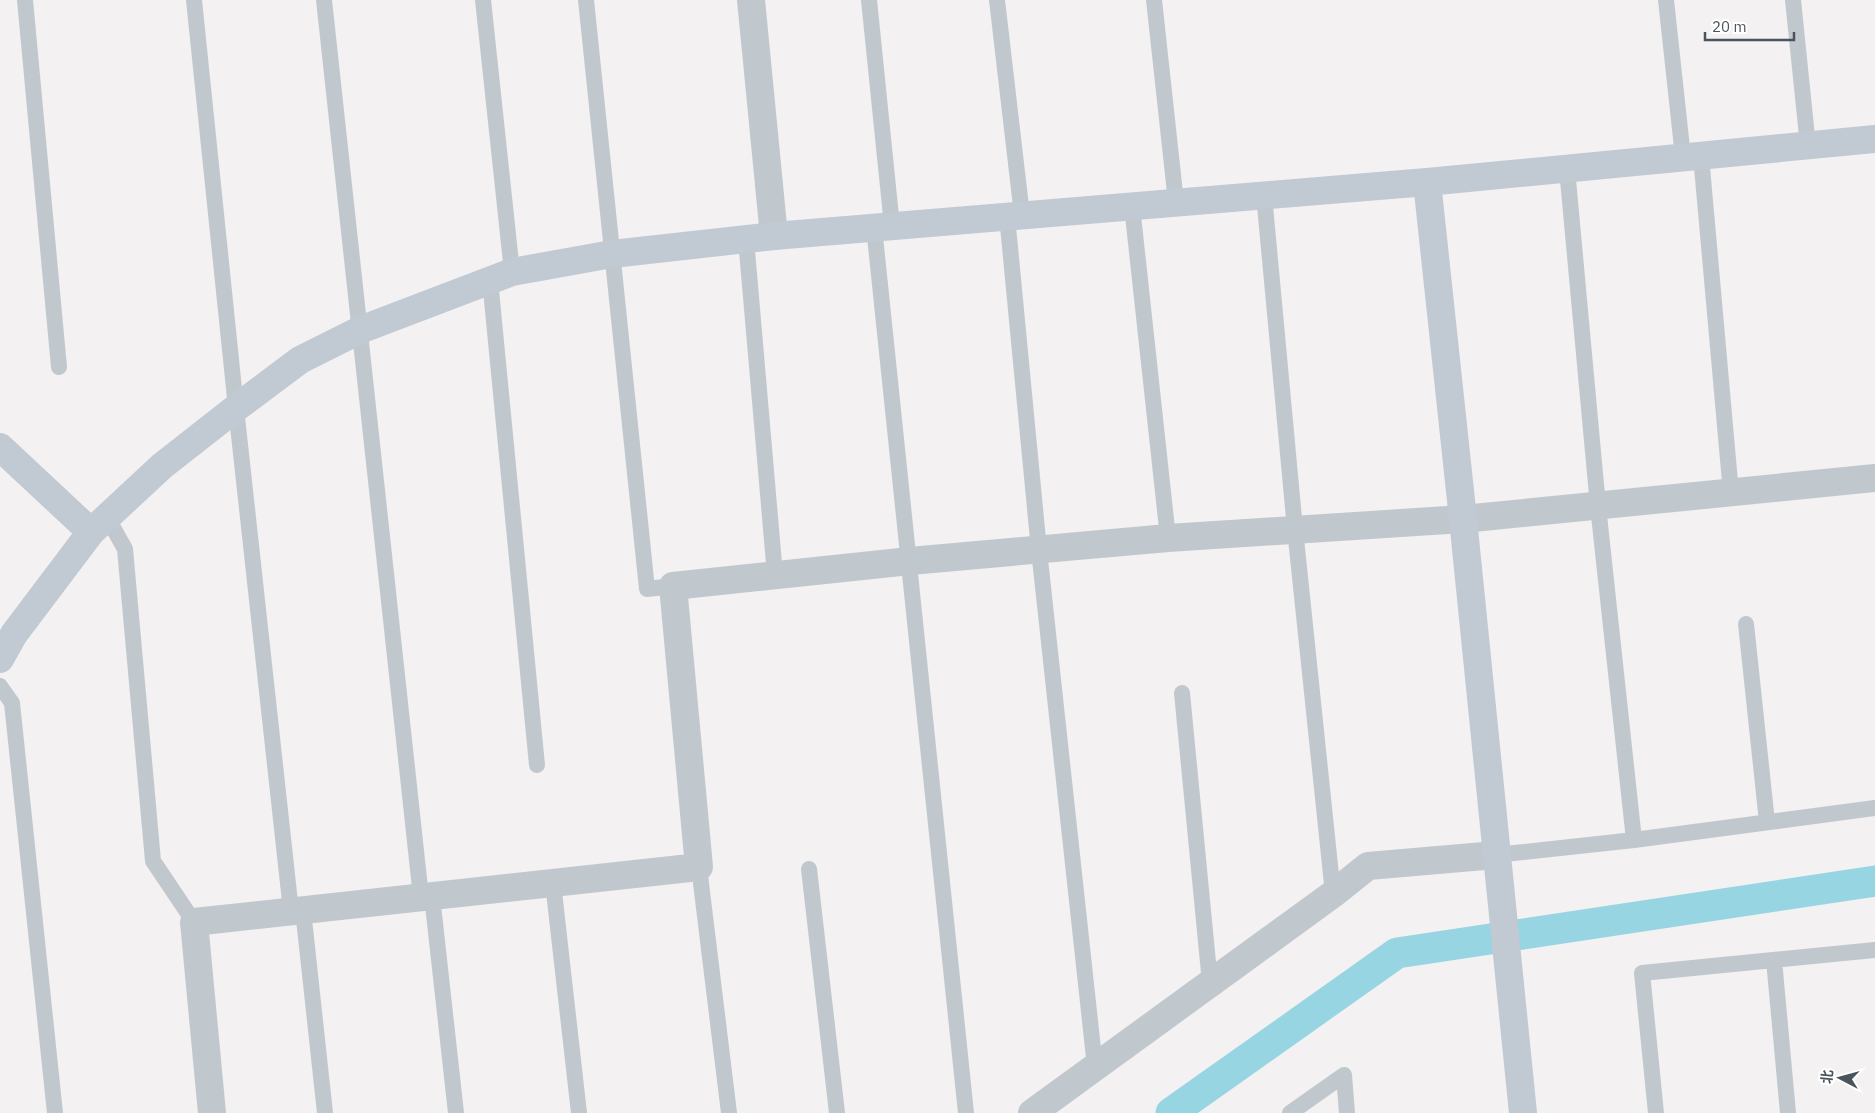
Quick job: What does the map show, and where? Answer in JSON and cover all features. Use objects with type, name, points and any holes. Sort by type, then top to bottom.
[{"type":"street","points":[[751,0],[774,236]]},
{"type":"street","points":[[0,659],[14,634],[99,524],[162,466],[236,408],[300,360],[360,330],[501,276],[612,254],[774,236],[1427,182],[1875,139]]},
{"type":"street","points":[[1427,182],[1523,1113]]},
{"type":"street","points":[[0,447],[99,524]]},
{"type":"street","points":[[212,1113],[194,922],[699,868],[673,586],[910,561],[1168,538],[1463,519],[1875,478]]},
{"type":"street","points":[[1032,1113],[1333,894],[1368,866],[1496,855]]},
{"type":"lane","points":[[25,0],[59,367]]},
{"type":"lane","points":[[194,0],[236,408],[297,911],[325,1113]]},
{"type":"lane","points":[[324,0],[360,330],[426,897],[456,1113]]},
{"type":"lane","points":[[483,0],[537,765]]},
{"type":"lane","points":[[586,0],[647,589],[673,586]]},
{"type":"lane","points":[[870,0],[883,226],[910,561],[966,1113]]},
{"type":"lane","points":[[997,0],[1039,550],[1095,1067]]},
{"type":"lane","points":[[1154,0],[1176,202]]},
{"type":"lane","points":[[1666,0],[1692,157],[1731,493]]},
{"type":"lane","points":[[1793,0],[1808,146]]},
{"type":"lane","points":[[1567,169],[1598,506],[1634,840]]},
{"type":"lane","points":[[1264,195],[1295,529],[1333,894]]},
{"type":"lane","points":[[1132,206],[1168,538]]},
{"type":"lane","points":[[746,239],[775,575]]},
{"type":"lane","points":[[99,524],[125,549],[153,861],[194,922]]},
{"type":"lane","points":[[1746,624],[1766,822]]},
{"type":"lane","points":[[0,686],[12,703],[55,1113]]},
{"type":"lane","points":[[1182,693],[1210,983]]},
{"type":"lane","points":[[1496,855],[1634,840],[1875,808]]},
{"type":"lane","points":[[699,868],[729,1113]]},
{"type":"lane","points":[[809,869],[837,1113]]},
{"type":"lane","points":[[553,883],[579,1113]]},
{"type":"lane","points":[[1656,1113],[1642,973],[1875,950]]},
{"type":"lane","points":[[1774,960],[1788,1113]]},
{"type":"lane","points":[[1290,1113],[1344,1075],[1347,1113]]},
{"type":"waterway","points":[[1171,1113],[1397,953],[1875,881]]}]
